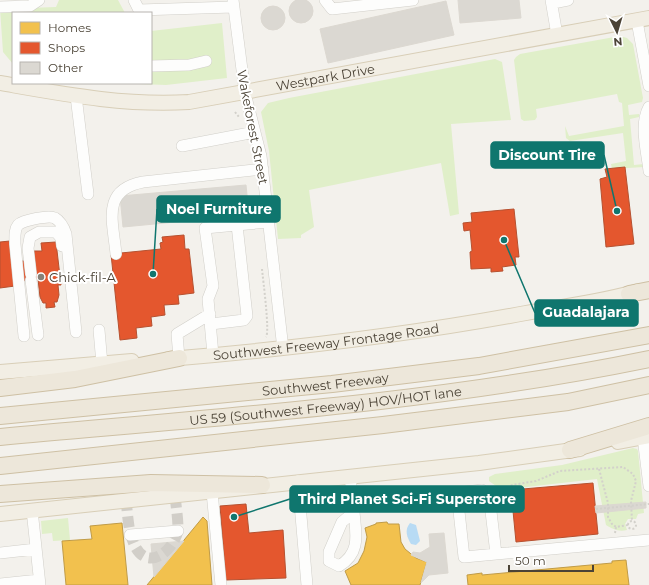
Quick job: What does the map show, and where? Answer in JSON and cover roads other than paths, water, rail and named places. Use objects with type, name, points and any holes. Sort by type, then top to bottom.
[{"type":"highway","points":[[629,294],[649,289]]},
{"type":"highway","name":"Southwest Freeway","points":[[0,416],[332,384],[479,366],[649,335]]},
{"type":"highway","points":[[0,388],[75,379],[179,358]]},
{"type":"highway","name":"US 59 (Southwest Freeway) HOV/HOT lane","points":[[0,438],[387,401],[584,372],[649,359]]},
{"type":"highway","points":[[0,466],[384,425],[561,403],[649,385]]},
{"type":"highway","points":[[570,450],[647,433]]},
{"type":"highway","points":[[0,494],[151,483],[262,485]]},
{"type":"main road","name":"Westpark Drive","points":[[13,84],[38,86],[76,96],[119,102],[155,103],[196,101],[643,19]]},
{"type":"main road","name":"Westpark Drive","points":[[0,83],[12,84]]},
{"type":"main road","name":"Southwest Freeway Frontage Road","points":[[0,372],[283,349],[490,320],[629,294]]},
{"type":"main road","points":[[0,514],[523,458],[570,450]]},
{"type":"street","points":[[0,6],[13,3],[30,6],[39,0]]},
{"type":"street","points":[[134,0],[139,10],[233,3]]},
{"type":"street","points":[[325,0],[332,9],[413,0]]},
{"type":"street","points":[[557,35],[552,1],[568,0]]},
{"type":"street","name":"Wakeforest Street","points":[[233,3],[245,93],[263,170],[283,349]]},
{"type":"street","points":[[643,19],[649,86]]},
{"type":"street","points":[[152,66],[189,65],[206,61]]},
{"type":"street","points":[[76,96],[88,194]]},
{"type":"street","points":[[649,107],[646,113],[644,126],[648,146],[649,171]]},
{"type":"street","points":[[182,146],[255,132]]},
{"type":"street","points":[[116,254],[112,206],[118,194],[126,187],[143,182],[263,170]]},
{"type":"street","points":[[24,336],[15,244],[16,230],[18,226],[26,221],[55,218],[62,225],[66,234],[73,332],[61,238],[56,232],[39,232],[34,234],[28,240],[38,335]]},
{"type":"street","points":[[214,355],[208,299],[213,286],[205,228],[268,222]]},
{"type":"street","points":[[179,358],[177,334],[210,319],[244,320],[247,316],[238,225]]},
{"type":"street","points":[[99,330],[102,364]]},
{"type":"street","points":[[647,433],[649,486]]},
{"type":"street","points":[[350,476],[354,512]]},
{"type":"street","points":[[298,481],[307,585]]},
{"type":"street","points":[[496,554],[490,503],[482,490],[457,493],[464,557],[649,540]]},
{"type":"street","points":[[212,492],[221,585]]},
{"type":"street","points":[[0,584],[40,583],[32,510]]},
{"type":"street","points":[[130,535],[178,531]]},
{"type":"street","points":[[0,553],[36,549]]},
{"type":"water","points":[[410,523],[416,525],[420,541],[416,545],[411,544],[407,536],[407,528]]},
{"type":"tunnel","points":[[126,500],[133,543],[142,555],[148,558],[155,558],[168,550],[176,536],[178,525],[175,495]]},
{"type":"place","name":"Discount Tire","points":[[617,211]]},
{"type":"place","name":"Guadalajara","points":[[504,240]]},
{"type":"place","name":"Noel Furniture","points":[[153,274]]},
{"type":"place","name":"Chick-fil-A","points":[[41,277]]},
{"type":"place","name":"Third Planet Sci-Fi Superstore","points":[[234,517]]}]
